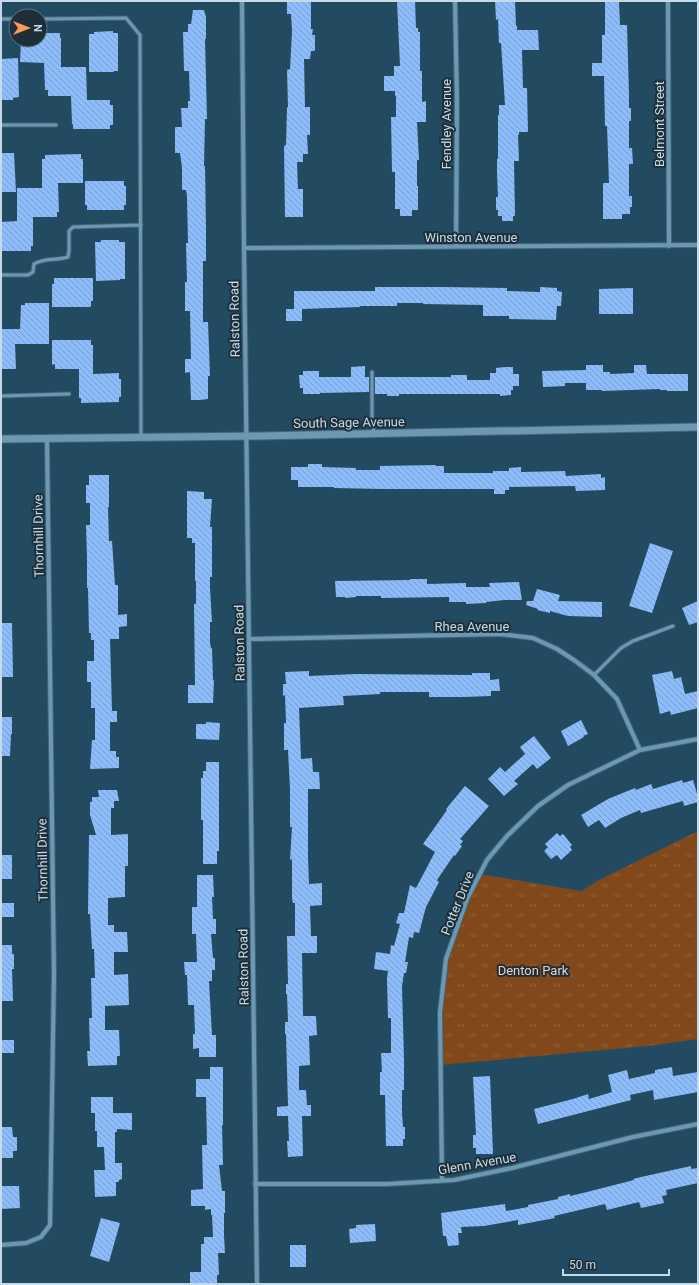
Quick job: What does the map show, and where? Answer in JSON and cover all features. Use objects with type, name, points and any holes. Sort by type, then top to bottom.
[{"type":"street","name":"Ralston Road","points":[[242,1],[257,1284]]},
{"type":"street","name":"Fendley Avenue","points":[[455,1],[457,102],[456,247]]},
{"type":"street","name":"Belmont Street","points":[[668,1],[669,246]]},
{"type":"street","name":"Winston Avenue","points":[[244,248],[698,245]]},
{"type":"street","name":"South Sage Avenue","points":[[1,439],[374,434],[698,427]]},
{"type":"street","name":"Thornhill Drive","points":[[1,1245],[26,1243],[41,1237],[50,1225],[54,974],[47,439]]},
{"type":"street","name":"Rhea Avenue","points":[[249,639],[500,634],[533,638],[557,649],[594,675],[616,699],[640,750]]},
{"type":"street","name":"Potter Drive","points":[[442,1180],[440,1012],[446,960],[467,899],[487,860],[507,836],[538,806],[568,785],[640,750],[698,739]]},
{"type":"street","name":"Glenn Avenue","points":[[255,1184],[387,1184],[454,1180],[512,1168],[632,1137],[698,1124]]},
{"type":"lane","points":[[48,19],[126,18],[140,35],[141,438]]},
{"type":"lane","points":[[1,125],[56,125]]},
{"type":"lane","points":[[1,275],[28,275],[33,272],[34,264],[41,260],[62,259],[68,257],[69,231],[73,227],[140,225]]},
{"type":"lane","points":[[372,372],[372,418],[374,434]]},
{"type":"lane","points":[[1,396],[68,394]]},
{"type":"lane","points":[[594,675],[621,648],[632,640],[673,626]]},
{"type":"green space","name":"Denton Park","points":[[698,832],[698,1039],[648,1046],[441,1065],[440,1013],[446,959],[467,899],[480,874],[581,891],[599,880]]},
{"type":"building","points":[[287,1],[311,2],[311,29],[313,29],[312,35],[315,35],[315,51],[311,51],[310,59],[304,59],[305,107],[310,107],[310,135],[307,135],[308,154],[303,154],[303,162],[297,162],[298,189],[303,189],[303,217],[285,217],[284,146],[286,145],[288,107],[287,70],[290,69],[292,31],[291,14],[287,14]]},
{"type":"building","points":[[397,1],[415,1],[416,28],[418,28],[418,32],[420,32],[422,102],[426,101],[426,122],[417,122],[419,160],[417,160],[418,210],[412,210],[412,216],[400,216],[400,209],[395,209],[395,172],[392,172],[391,117],[396,117],[396,96],[395,91],[384,91],[384,76],[394,76],[394,66],[400,66]]},
{"type":"building","points":[[495,1],[515,1],[517,30],[538,30],[539,50],[522,50],[523,88],[527,88],[528,132],[519,132],[518,135],[519,161],[514,161],[515,216],[513,216],[513,221],[502,221],[502,216],[498,216],[498,210],[496,210],[496,197],[498,197],[498,115],[499,105],[505,105],[501,43],[499,43],[498,19],[496,20]]},
{"type":"building","points":[[605,1],[619,1],[620,25],[627,25],[629,108],[631,108],[631,121],[629,121],[629,148],[632,148],[633,164],[629,164],[629,196],[632,196],[632,207],[630,207],[630,214],[622,214],[622,219],[603,219],[603,183],[609,183],[607,126],[605,126],[604,76],[592,76],[592,63],[602,63],[602,35],[605,35]]},
{"type":"building","points":[[193,10],[204,10],[206,17],[205,39],[207,119],[205,119],[204,166],[206,261],[203,261],[203,322],[208,322],[210,376],[208,376],[208,399],[200,400],[191,400],[190,372],[185,373],[185,359],[191,359],[190,311],[185,311],[185,282],[187,282],[186,243],[188,243],[187,197],[186,190],[182,190],[180,153],[175,153],[175,127],[182,127],[181,108],[188,108],[188,101],[190,101],[189,71],[184,71],[183,32],[188,32],[188,24],[191,24]]},
{"type":"building","points":[[113,31],[113,33],[118,33],[118,71],[89,72],[89,34],[94,34],[94,32]]},
{"type":"building","points":[[48,33],[60,33],[61,67],[86,67],[87,100],[110,100],[110,105],[113,105],[113,125],[110,125],[110,129],[73,129],[71,96],[48,96],[48,90],[45,90],[44,63],[20,62],[21,48],[48,48]]},
{"type":"building","points":[[18,58],[19,97],[13,98],[13,100],[1,100],[1,59]]},
{"type":"building","points":[[1,153],[14,153],[16,192],[1,192]]},
{"type":"building","points":[[81,154],[81,159],[83,159],[83,183],[58,183],[59,212],[57,212],[57,217],[33,217],[33,246],[31,246],[31,251],[1,251],[1,222],[17,221],[17,188],[42,188],[42,159],[45,159],[45,155]]},
{"type":"building","points":[[85,181],[124,181],[124,186],[126,186],[126,205],[124,205],[124,210],[87,210],[87,205],[85,205]]},
{"type":"building","points":[[101,240],[119,240],[119,242],[125,242],[125,279],[96,281],[95,242],[101,242]]},
{"type":"building","points":[[54,278],[93,278],[93,301],[91,301],[91,307],[52,307],[52,284],[54,284]]},
{"type":"building","points":[[375,287],[507,288],[507,291],[540,292],[540,287],[557,288],[557,291],[562,292],[561,306],[557,306],[556,320],[509,319],[509,316],[483,316],[483,305],[397,303],[397,306],[302,309],[302,321],[286,321],[286,309],[294,309],[294,291],[375,291]]},
{"type":"building","points":[[633,288],[633,314],[599,314],[599,289]]},
{"type":"building","points":[[25,303],[49,303],[49,344],[15,344],[16,369],[1,369],[1,329],[20,329],[21,305],[25,305]]},
{"type":"building","points":[[52,340],[91,340],[91,345],[93,345],[93,374],[119,373],[119,379],[121,379],[121,397],[119,397],[119,402],[81,403],[81,398],[79,398],[79,369],[55,369],[55,364],[52,365]]},
{"type":"building","points":[[586,365],[603,365],[603,372],[610,372],[610,374],[634,373],[634,365],[646,365],[647,374],[688,374],[688,391],[667,391],[660,389],[602,391],[586,390],[586,383],[565,383],[565,386],[543,387],[542,371],[586,370]]},
{"type":"building","points":[[365,366],[365,377],[369,377],[369,392],[303,394],[303,388],[300,388],[299,375],[303,375],[303,371],[319,371],[319,377],[351,377],[351,367]]},
{"type":"building","points":[[513,367],[513,374],[519,374],[519,386],[513,386],[511,395],[399,394],[399,396],[387,396],[387,394],[375,394],[375,377],[451,377],[451,375],[467,375],[467,380],[490,380],[490,373],[496,373],[496,368]]},
{"type":"building","points":[[308,464],[322,464],[322,467],[356,468],[356,470],[380,470],[380,466],[436,465],[444,466],[444,473],[493,473],[493,471],[509,471],[509,468],[521,467],[521,472],[565,471],[566,476],[601,474],[601,478],[605,477],[605,490],[576,491],[575,486],[509,487],[509,490],[505,490],[505,494],[494,494],[494,489],[298,487],[298,480],[291,480],[291,467],[308,467]]},
{"type":"building","points":[[89,475],[109,475],[109,541],[112,541],[115,585],[118,585],[118,615],[127,614],[127,626],[119,627],[119,639],[110,639],[112,711],[117,711],[117,722],[110,722],[110,751],[116,751],[116,757],[119,757],[119,768],[90,769],[92,740],[95,740],[95,708],[91,708],[91,682],[87,682],[87,661],[94,661],[94,640],[91,640],[91,633],[89,633],[87,588],[86,525],[90,525],[90,503],[86,503],[86,485],[89,485]]},
{"type":"building","points":[[187,491],[204,492],[204,499],[212,499],[210,527],[212,527],[212,577],[210,577],[210,588],[212,622],[210,622],[210,643],[212,648],[214,680],[213,703],[188,703],[188,685],[195,685],[194,604],[196,604],[196,581],[195,543],[192,543],[192,538],[187,538]]},
{"type":"building","points":[[650,543],[673,551],[652,613],[629,606]]},
{"type":"building","points":[[427,579],[427,584],[466,583],[466,587],[490,587],[489,583],[519,582],[522,600],[504,600],[466,604],[466,602],[449,602],[449,597],[336,597],[335,581]]},
{"type":"building","points":[[537,589],[560,595],[558,601],[602,602],[602,617],[568,616],[550,611],[550,613],[537,610],[538,609],[526,605],[527,601],[533,601]]},
{"type":"building","points":[[698,601],[698,622],[689,625],[682,608]]},
{"type":"building","points":[[1,623],[12,623],[13,677],[1,677]]},
{"type":"building","points":[[309,671],[309,676],[357,674],[472,675],[472,673],[490,673],[490,680],[499,679],[500,691],[491,691],[491,696],[463,697],[429,697],[429,692],[380,692],[380,694],[343,696],[344,705],[299,708],[301,759],[312,758],[313,772],[319,772],[320,789],[308,789],[308,857],[309,884],[322,883],[322,905],[310,906],[311,936],[317,936],[317,953],[302,953],[303,1016],[316,1016],[317,1035],[309,1036],[310,1065],[299,1066],[299,1090],[306,1090],[307,1105],[311,1105],[311,1116],[302,1116],[303,1156],[288,1157],[288,1116],[277,1116],[277,1107],[288,1106],[285,1034],[285,1022],[288,1022],[286,994],[286,984],[288,984],[287,936],[295,936],[295,903],[293,903],[292,899],[292,859],[290,860],[292,827],[290,827],[288,750],[284,750],[284,723],[286,723],[283,684],[286,684],[285,672]]},
{"type":"building","points":[[672,671],[674,679],[681,677],[685,694],[698,691],[698,708],[671,715],[670,711],[660,714],[652,675]]},
{"type":"building","points":[[1,717],[12,717],[10,756],[1,756]]},
{"type":"building","points":[[581,720],[588,734],[568,746],[561,731]]},
{"type":"building","points":[[206,722],[220,723],[219,740],[196,739],[196,724],[206,724]]},
{"type":"building","points":[[534,736],[551,758],[537,769],[533,764],[514,781],[518,784],[504,796],[488,779],[500,767],[505,772],[525,754],[520,747]]},
{"type":"building","points":[[206,762],[219,762],[219,851],[217,851],[217,864],[203,864],[201,778],[203,778],[203,771],[206,771]]},
{"type":"building","points":[[682,780],[683,783],[693,780],[698,802],[684,806],[683,801],[641,813],[640,810],[621,818],[605,828],[599,820],[588,827],[581,815],[608,799],[635,788],[636,790],[651,784],[653,789]]},
{"type":"building","points":[[465,786],[489,806],[460,839],[463,841],[460,845],[462,846],[437,880],[439,882],[426,907],[419,933],[414,932],[413,938],[409,937],[405,962],[408,962],[406,973],[404,973],[402,986],[404,1090],[402,1090],[402,1113],[403,1127],[405,1127],[405,1139],[403,1139],[403,1146],[386,1146],[385,1095],[380,1095],[380,1072],[382,1072],[381,1053],[391,1053],[391,1018],[388,1018],[388,971],[374,969],[376,952],[390,954],[391,945],[394,946],[400,924],[396,923],[399,913],[404,913],[410,885],[416,888],[435,852],[423,844],[447,810],[446,809]]},
{"type":"building","points":[[98,790],[117,790],[119,801],[114,801],[114,808],[111,808],[111,835],[128,834],[128,866],[125,866],[125,897],[108,898],[108,925],[114,925],[114,932],[127,932],[128,952],[114,952],[114,975],[128,974],[129,1005],[105,1006],[105,1030],[119,1030],[120,1056],[117,1056],[117,1065],[88,1066],[87,1051],[90,1051],[89,1018],[92,1018],[91,978],[95,978],[94,949],[92,949],[90,914],[88,914],[89,835],[96,835],[90,815],[90,802],[92,802],[92,797],[99,797]]},
{"type":"building","points":[[557,833],[560,836],[563,834],[572,845],[570,847],[572,850],[561,860],[557,855],[551,859],[544,851],[548,847],[545,844]]},
{"type":"building","points":[[1,855],[12,855],[12,879],[1,879]]},
{"type":"building","points":[[197,875],[213,875],[213,919],[216,919],[216,934],[211,934],[213,958],[215,958],[215,970],[212,970],[212,981],[209,981],[212,1035],[216,1035],[216,1057],[199,1057],[199,1048],[193,1049],[193,1034],[195,1034],[194,1005],[188,1005],[187,975],[185,975],[184,962],[197,962],[196,934],[192,934],[192,907],[197,907]]},
{"type":"building","points":[[1,903],[14,903],[14,917],[1,917]]},
{"type":"building","points":[[1,945],[12,945],[12,954],[14,954],[14,969],[12,969],[13,1001],[1,1001]]},
{"type":"building","points":[[1,1040],[14,1040],[14,1053],[1,1053]]},
{"type":"building","points":[[210,1067],[223,1067],[223,1165],[219,1165],[222,1191],[225,1191],[225,1253],[218,1253],[219,1275],[217,1275],[217,1284],[190,1284],[190,1272],[201,1272],[201,1244],[204,1244],[204,1237],[213,1237],[211,1209],[205,1210],[205,1206],[191,1206],[191,1190],[203,1189],[202,1145],[207,1145],[206,1097],[196,1097],[196,1079],[210,1079]]},
{"type":"building","points":[[672,1067],[673,1076],[698,1072],[698,1092],[654,1100],[653,1090],[630,1095],[631,1100],[538,1124],[534,1109],[588,1094],[589,1099],[612,1092],[608,1075],[627,1070],[629,1079],[655,1073],[655,1070]]},
{"type":"building","points":[[490,1076],[493,1154],[476,1154],[476,1148],[473,1148],[473,1135],[476,1135],[473,1077]]},
{"type":"building","points":[[91,1097],[113,1097],[113,1113],[132,1113],[132,1130],[117,1129],[117,1132],[115,1132],[115,1163],[122,1163],[122,1179],[119,1180],[119,1182],[116,1182],[116,1196],[95,1197],[94,1170],[105,1170],[104,1147],[97,1147],[95,1113],[91,1113]]},
{"type":"building","points":[[1,1127],[12,1127],[13,1137],[17,1137],[17,1151],[13,1151],[13,1158],[1,1158]]},
{"type":"building","points":[[691,1166],[691,1169],[698,1168],[698,1183],[666,1190],[667,1195],[662,1196],[664,1203],[641,1208],[639,1202],[607,1210],[605,1204],[554,1216],[555,1218],[518,1225],[518,1220],[484,1226],[461,1227],[462,1233],[458,1233],[459,1245],[448,1246],[446,1236],[443,1236],[441,1213],[505,1204],[506,1211],[528,1207],[528,1205],[558,1199],[558,1197],[583,1193],[641,1177]]},
{"type":"building","points":[[1,1186],[19,1186],[20,1208],[1,1209]]},
{"type":"building","points":[[101,1218],[120,1223],[109,1262],[90,1256]]},
{"type":"building","points":[[375,1224],[376,1241],[350,1243],[349,1229],[356,1228],[356,1225]]},
{"type":"building","points":[[290,1245],[306,1245],[306,1267],[290,1267]]}]
